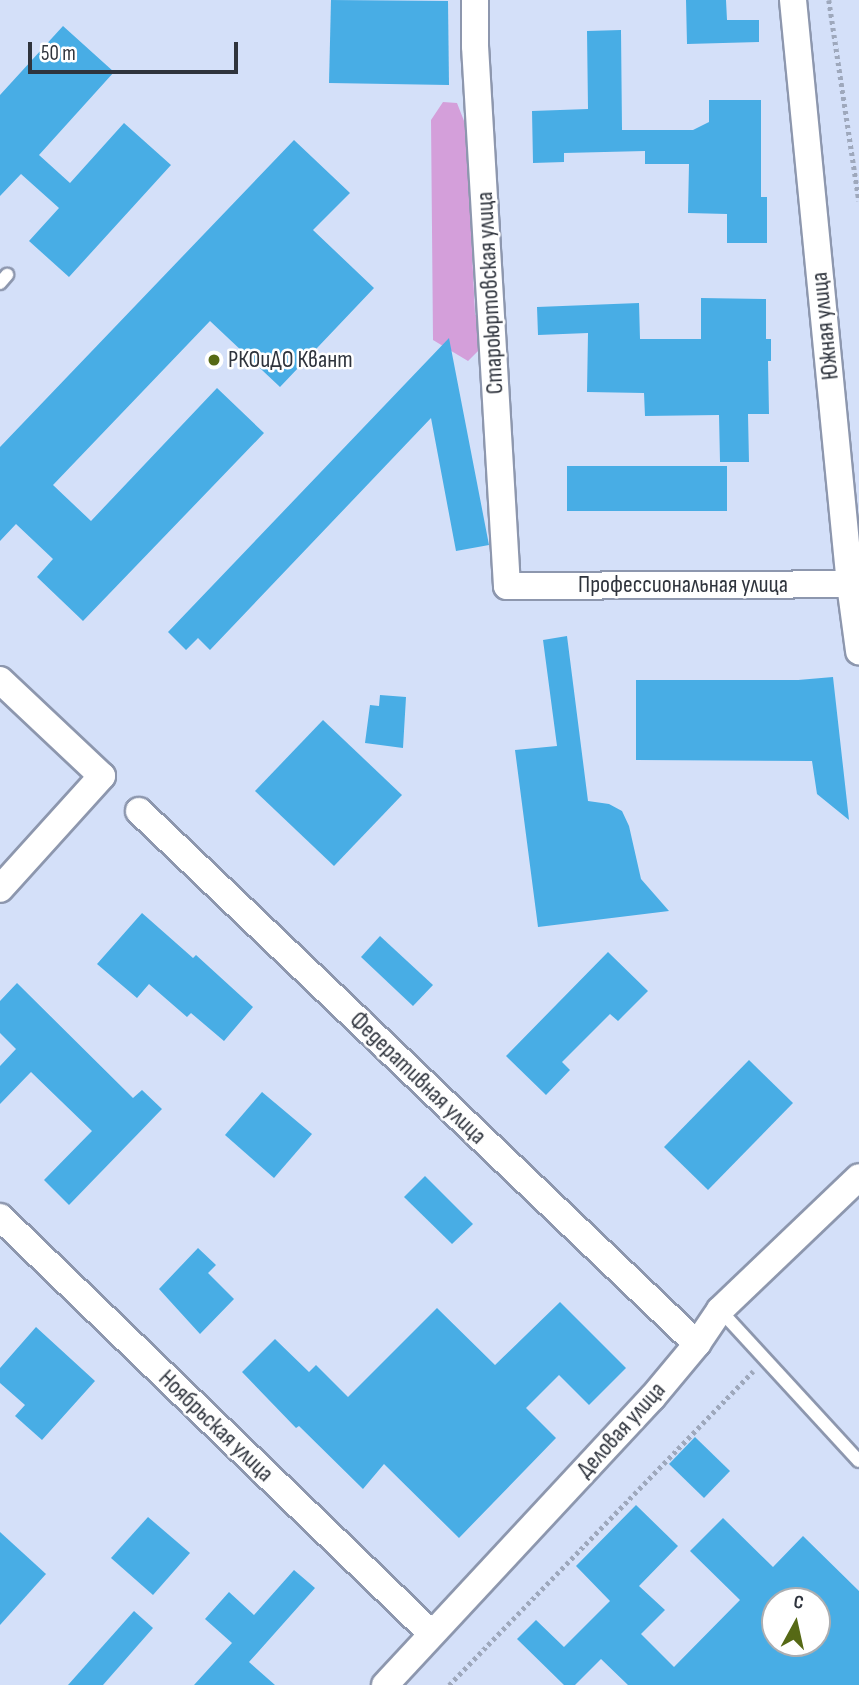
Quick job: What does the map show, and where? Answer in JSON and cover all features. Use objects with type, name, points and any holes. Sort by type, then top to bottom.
[{"type":"street","name":"Староюртовская улица","points":[[475,0],[476,60],[507,586]]},
{"type":"street","name":"Южная улица","points":[[793,0],[859,651]]},
{"type":"street","name":"Профессиональная улица","points":[[507,586],[854,584]]},
{"type":"street","points":[[0,680],[102,776],[0,889]]},
{"type":"street","name":"Федеративная улица","points":[[139,811],[697,1344]]},
{"type":"street","name":"Деловая улица","points":[[385,1685],[652,1398],[697,1344],[720,1310],[859,1177]]},
{"type":"street","name":"Ноябрьская улица","points":[[0,1217],[432,1634]]},
{"type":"lane","points":[[720,1310],[859,1461]]},
{"type":"path","points":[[829,0],[859,201]]},
{"type":"path","points":[[449,1685],[764,1358]]},
{"type":"shaded area","points":[[443,102],[457,103],[466,126],[475,314],[487,332],[480,349],[468,361],[433,340],[431,120]]},
{"type":"building","points":[[331,0],[448,1],[449,85],[329,83]]},
{"type":"building","points":[[686,0],[726,0],[727,20],[759,20],[759,42],[687,44]]},
{"type":"building","points":[[63,26],[114,72],[39,155],[70,183],[124,123],[171,165],[69,277],[29,241],[59,208],[21,174],[0,196],[0,95]]},
{"type":"building","points":[[621,30],[622,130],[693,130],[709,122],[709,100],[761,100],[761,197],[767,197],[767,243],[727,243],[727,214],[688,213],[689,164],[645,164],[645,151],[564,153],[564,162],[533,163],[532,111],[588,109],[587,31]]},
{"type":"building","points":[[294,140],[350,193],[313,230],[374,288],[280,387],[210,321],[53,485],[91,521],[217,388],[264,433],[83,621],[37,577],[53,559],[16,524],[0,541],[0,447]]},
{"type":"building","points":[[701,298],[766,299],[766,339],[771,339],[771,361],[768,361],[769,414],[748,414],[749,462],[720,462],[719,415],[645,416],[644,393],[587,392],[588,333],[538,335],[537,307],[639,303],[640,339],[701,339]]},
{"type":"building","points":[[449,338],[489,545],[456,551],[431,418],[210,650],[198,638],[186,650],[168,632]]},
{"type":"building","points":[[567,466],[727,466],[727,511],[567,511]]},
{"type":"building","points":[[567,636],[588,801],[609,804],[622,811],[629,826],[641,879],[669,911],[538,927],[515,750],[557,746],[543,640]]},
{"type":"building","points":[[833,677],[849,820],[817,794],[812,761],[636,760],[636,680],[798,680]]},
{"type":"building","points":[[380,695],[406,697],[403,748],[365,743],[370,705],[379,706]]},
{"type":"building","points":[[323,720],[402,795],[334,866],[255,791]]},
{"type":"building","points":[[142,913],[193,958],[196,955],[253,1007],[224,1041],[191,1013],[187,1017],[149,984],[137,998],[97,964]]},
{"type":"building","points":[[380,936],[433,985],[413,1006],[361,957]]},
{"type":"building","points":[[608,952],[648,991],[618,1021],[610,1014],[562,1062],[570,1070],[546,1095],[506,1056]]},
{"type":"building","points":[[17,983],[133,1098],[142,1090],[162,1109],[69,1205],[44,1180],[92,1131],[31,1072],[0,1104],[0,1066],[16,1049],[0,1033],[0,1001]]},
{"type":"building","points":[[749,1060],[793,1103],[708,1190],[664,1147]]},
{"type":"building","points":[[262,1092],[312,1134],[274,1178],[225,1135]]},
{"type":"building","points":[[425,1176],[473,1224],[452,1244],[404,1197]]},
{"type":"building","points":[[198,1248],[216,1265],[208,1273],[234,1299],[200,1334],[159,1289]]},
{"type":"building","points":[[560,1302],[626,1368],[589,1405],[559,1375],[526,1408],[556,1438],[459,1538],[384,1464],[363,1489],[299,1426],[296,1428],[242,1372],[275,1339],[309,1372],[316,1365],[348,1397],[437,1308],[495,1365]]},
{"type":"building","points":[[36,1327],[95,1381],[42,1440],[15,1416],[25,1405],[0,1383],[0,1368]]},
{"type":"building","points":[[695,1437],[730,1471],[704,1498],[669,1464]]},
{"type":"building","points":[[636,1505],[678,1546],[639,1586],[665,1610],[641,1634],[674,1667],[740,1600],[690,1551],[723,1518],[773,1567],[803,1536],[859,1591],[859,1685],[628,1685],[601,1659],[575,1685],[564,1685],[517,1639],[536,1620],[564,1647],[610,1601],[576,1566]]},
{"type":"building","points":[[148,1517],[190,1553],[153,1595],[111,1558]]},
{"type":"building","points":[[0,1532],[46,1574],[0,1625]]},
{"type":"building","points":[[294,1570],[315,1588],[249,1662],[275,1685],[194,1685],[232,1643],[205,1619],[229,1592],[254,1615]]},
{"type":"building","points":[[134,1611],[153,1628],[103,1685],[68,1685]]},
{"type":"place","name":"РКОиДО Квант","points":[[214,360]]}]
